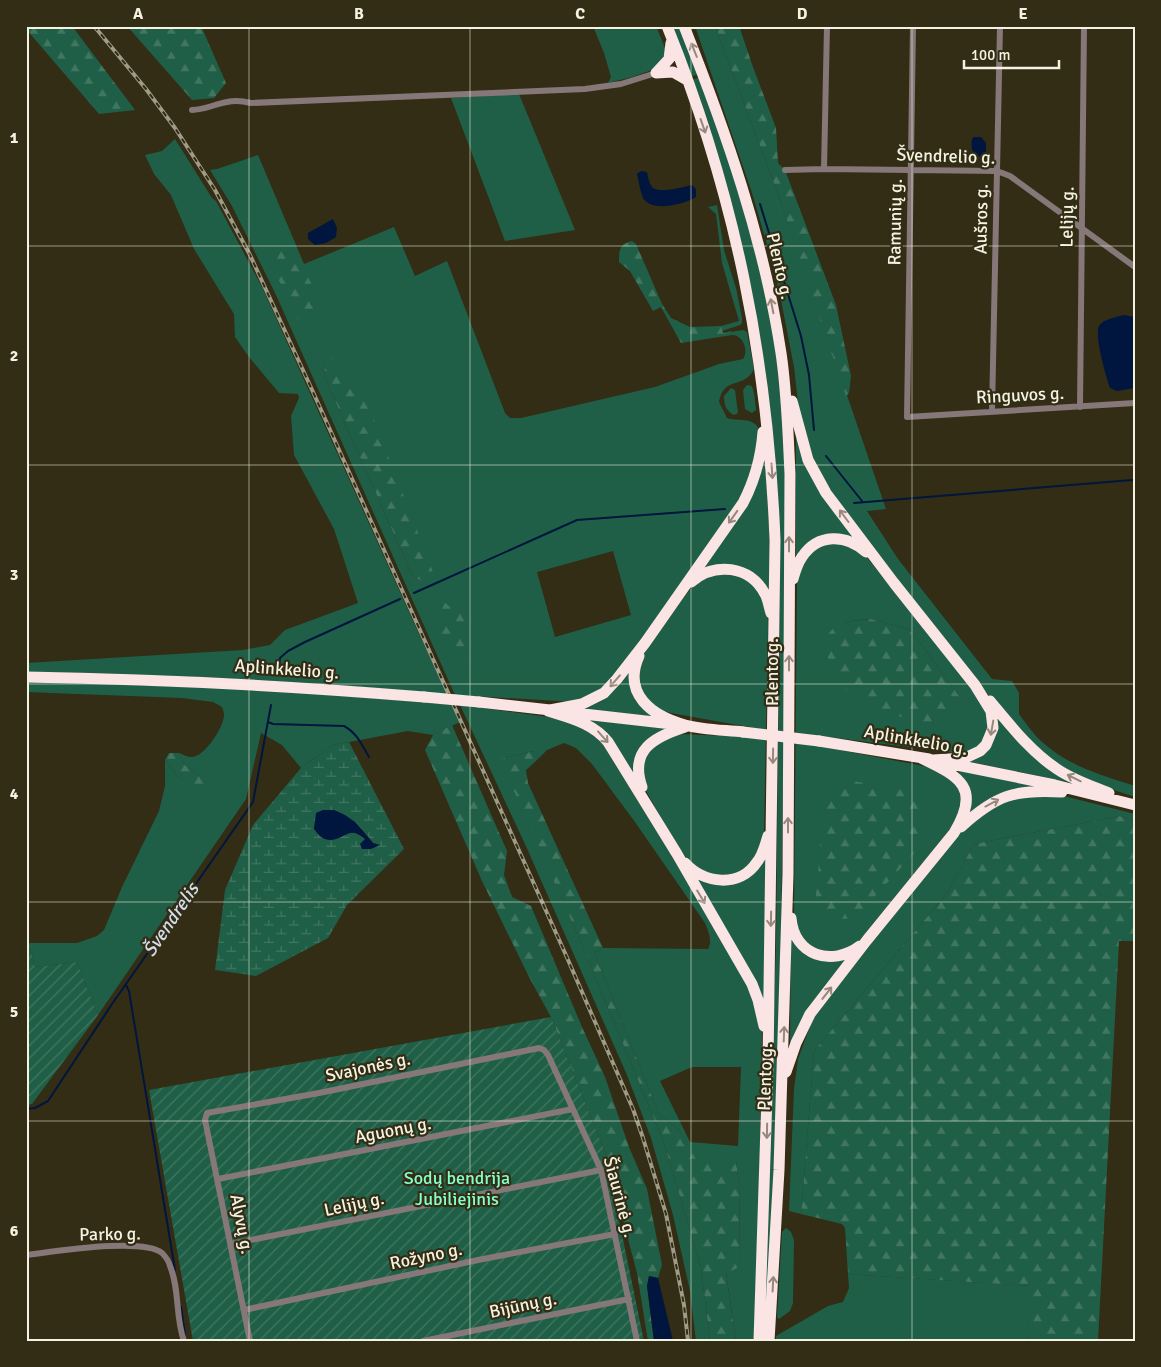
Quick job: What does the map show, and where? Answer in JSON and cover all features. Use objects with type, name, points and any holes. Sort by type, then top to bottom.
[{"type":"highway","name":"Plento g.","points":[[684,26],[716,108],[744,193],[766,278],[781,354],[787,414],[790,474],[788,874],[779,1170],[764,1337]]},
{"type":"highway","name":"Plento g.","points":[[669,30],[717,168],[730,217],[748,297],[769,436],[775,540],[764,1337]]},
{"type":"highway","points":[[656,73],[669,59],[671,53],[669,30]]},
{"type":"highway","points":[[656,73],[673,72],[687,80]]},
{"type":"highway","points":[[781,354],[802,441],[816,477],[894,583],[975,685],[1025,742],[1045,760],[1071,777],[1135,804]]},
{"type":"highway","points":[[547,710],[582,704],[604,693],[645,643],[743,503],[753,484],[759,463],[763,431],[759,388],[760,371]]},
{"type":"highway","points":[[790,593],[801,557],[815,544],[830,539],[851,541],[860,546],[894,583]]},
{"type":"highway","points":[[681,592],[705,572],[716,569],[738,571],[748,575],[765,594],[774,624]]},
{"type":"highway","points":[[645,643],[636,662],[634,672],[634,684],[637,693],[642,702],[650,709],[686,725]]},
{"type":"highway","name":"Aplinkkelio g.","points":[[26,677],[200,682],[310,688],[478,702],[686,725],[819,741],[933,760],[1055,785],[1135,804]]},
{"type":"highway","points":[[933,760],[958,759],[972,756],[986,745],[991,736],[994,720],[991,711],[975,685]]},
{"type":"highway","points":[[547,710],[586,724],[602,734],[618,756],[752,984],[763,1017],[768,1064]]},
{"type":"highway","points":[[648,806],[638,776],[641,756],[654,740],[686,725]]},
{"type":"highway","points":[[921,758],[950,772],[963,788],[966,806],[963,817],[954,833]]},
{"type":"highway","points":[[782,1083],[802,1028],[810,1014],[954,833],[982,808],[1010,794],[1034,791],[1090,794]]},
{"type":"highway","points":[[677,854],[700,876],[719,881],[735,878],[749,871],[758,862],[772,820]]},
{"type":"highway","points":[[788,874],[792,928],[800,943],[807,950],[825,957],[839,956],[847,954],[867,940]]},
{"type":"street","points":[[824,169],[827,26]]},
{"type":"street","name":"Ramunių g.","points":[[907,417],[913,26]]},
{"type":"street","name":"Aušros g.","points":[[992,412],[1000,26]]},
{"type":"street","name":"Lelijų g.","points":[[1080,407],[1084,26]]},
{"type":"street","points":[[192,110],[240,101],[251,103],[585,89],[621,84],[656,73]]},
{"type":"street","name":"Švendrelio g.","points":[[786,170],[997,171],[1010,176],[1135,267]]},
{"type":"street","name":"Ringuvos g.","points":[[907,417],[1135,403]]},
{"type":"street","name":"Šiaurinė g.","points":[[534,1048],[544,1050],[548,1055],[601,1170],[629,1299],[636,1341]]},
{"type":"street","name":"Svajonės g.","points":[[207,1113],[318,1093],[534,1048]]},
{"type":"street","name":"Aguonų g.","points":[[218,1179],[573,1109]]},
{"type":"street","name":"Alyvų g.","points":[[207,1113],[205,1120],[250,1341]]},
{"type":"street","name":"Lelijų g.","points":[[231,1244],[601,1170]]},
{"type":"street","name":"Rožyno g.","points":[[244,1310],[478,1260],[615,1234]]},
{"type":"street","name":"Parko g.","points":[[26,1255],[120,1245],[148,1248],[162,1253],[170,1264],[174,1280],[184,1341]]},
{"type":"street","name":"Bijūnų g.","points":[[423,1341],[629,1299]]},
{"type":"green space","points":[[26,26],[72,26],[135,110],[99,114],[26,29]]},
{"type":"green space","points":[[127,26],[201,26],[226,83],[214,98],[192,100]]},
{"type":"green space","points":[[593,26],[656,26],[665,48],[665,55],[655,69],[608,83],[611,77]]},
{"type":"green space","points":[[671,26],[680,26],[698,74],[691,77]]},
{"type":"green space","points":[[695,26],[715,26],[778,194],[886,509],[867,511],[898,559],[992,679],[1012,681],[1019,693],[1019,714],[1032,732],[1051,750],[1062,757],[1097,774],[1135,786],[1135,797],[1087,781],[1067,771],[1030,742],[979,684],[835,499],[812,458],[799,411],[794,367],[770,254],[752,193]]},
{"type":"green space","points":[[715,26],[739,26],[776,128],[778,163],[785,170],[836,305],[851,376],[849,393],[846,396],[778,194]]},
{"type":"green space","points":[[700,77],[721,132],[755,250],[773,331],[781,393],[787,478],[779,1005],[772,1215],[766,1320],[764,1311],[776,946],[780,553],[777,491],[767,381],[749,276],[692,80]]},
{"type":"green space","points":[[519,94],[575,230],[505,241],[451,98]]},
{"type":"green space","points":[[175,139],[212,198],[216,201],[262,287],[448,694],[237,679],[132,674],[26,672],[26,663],[243,650],[270,645],[285,630],[358,603],[334,529],[294,455],[291,416],[299,398],[298,394],[279,393],[235,337],[234,314],[194,249],[171,195],[154,174],[145,155],[162,151]]},
{"type":"green space","points":[[258,155],[304,264],[394,227],[415,276],[447,261],[505,413],[510,418],[521,418],[655,387],[719,364],[743,359],[745,355],[744,344],[739,337],[732,335],[731,332],[743,330],[747,332],[754,369],[745,379],[725,388],[719,402],[727,418],[750,421],[760,431],[748,489],[627,661],[597,693],[576,702],[455,695],[276,295],[232,206],[210,170]],"holes":[[[324,358],[423,582],[412,575],[325,378]],[[613,551],[631,615],[555,637],[537,572]]]},
{"type":"green space","points":[[717,205],[724,250],[736,288],[742,318],[740,325],[722,331],[721,326],[739,321],[722,263],[716,214],[708,207]]},
{"type":"green space","points":[[632,241],[636,244],[662,304],[671,318],[690,327],[721,326],[723,333],[731,331],[732,335],[681,343],[661,307],[653,311],[630,271],[619,262],[622,246]]},
{"type":"green space","points":[[285,243],[296,255],[319,298],[316,322],[305,328],[298,319],[271,264],[271,254]]},
{"type":"green space","points":[[329,354],[347,374],[371,411],[433,572],[423,582],[412,575],[325,378],[324,358]]},
{"type":"green space","points":[[747,385],[752,386],[754,393],[756,410],[752,413],[745,409],[743,390]]},
{"type":"green space","points":[[731,388],[735,390],[738,413],[734,415],[727,410],[724,399],[724,396]]},
{"type":"green space","points":[[796,429],[857,539],[840,534],[796,558]]},
{"type":"green space","points":[[765,459],[769,526],[770,596],[757,578],[699,572]]},
{"type":"green space","points":[[841,541],[865,555],[979,697],[991,719],[980,747],[963,754],[813,735],[813,745],[929,767],[947,773],[963,794],[959,818],[856,945],[849,949],[823,953],[803,941],[794,917],[797,582],[803,561],[823,543]],"holes":[[[871,619],[908,629],[916,637],[959,696],[844,623]]]},
{"type":"green space","points":[[714,573],[746,576],[760,590],[767,606],[768,625],[764,834],[758,856],[739,874],[712,877],[690,864],[665,825],[645,789],[642,763],[651,746],[679,734],[749,737],[749,727],[658,709],[642,695],[637,674],[640,662],[649,645],[688,592],[699,580]]},
{"type":"green space","points":[[440,598],[451,608],[465,606],[472,621],[465,639],[470,646],[470,659],[460,662],[445,649],[432,605]]},
{"type":"green space","points":[[871,619],[908,629],[916,637],[959,696],[960,703],[956,709],[932,727],[921,725],[855,698],[837,677],[828,658],[826,648],[826,640],[829,633],[837,626],[843,624]]},
{"type":"green space","points":[[631,669],[656,717],[581,709]]},
{"type":"green space","points":[[26,681],[296,691],[452,705],[460,722],[433,735],[408,731],[333,745],[301,768],[282,745],[261,733],[246,799],[98,1015],[77,962],[35,967],[29,943],[77,943],[97,936],[104,930],[122,887],[159,811],[165,786],[165,760],[178,777],[202,792],[199,775],[185,765],[179,753],[191,757],[202,753],[221,727],[224,712],[222,707],[213,702],[182,698],[26,692]]},
{"type":"green space","points":[[460,705],[556,718],[575,723],[598,736],[740,967],[759,1011],[762,1031],[757,1341],[736,1341],[726,1272],[740,1267],[739,1184],[736,1162],[697,1162],[679,1130],[659,1114],[594,952],[603,948],[708,949],[710,939],[705,923],[635,822],[592,764],[576,748],[564,743],[547,750],[538,759],[533,751],[501,759],[578,936],[663,1140],[701,1267],[710,1341],[696,1341],[690,1291],[673,1215],[651,1138],[627,1075],[525,844]],"holes":[[[692,1067],[741,1067],[738,1146],[690,1142],[660,1081]]]},
{"type":"green space","points":[[997,714],[1077,784],[966,761],[978,756]]},
{"type":"green space","points":[[589,719],[670,728],[656,735],[634,777],[601,728]]},
{"type":"green space","points":[[452,725],[507,851],[504,875],[512,897],[531,906],[605,1077],[629,1147],[647,1189],[662,1265],[658,1278],[649,1276],[647,1286],[654,1341],[648,1341],[637,1273],[605,1152],[551,1017],[530,979],[482,881],[425,750],[433,735]]},
{"type":"green space","points":[[349,742],[404,849],[347,905],[328,938],[256,976],[215,970],[225,890],[253,825],[301,768],[333,745]],"holes":[[[334,810],[356,824],[373,843],[378,843],[360,844],[366,839],[356,833],[314,828],[315,822]]]},
{"type":"green space","points":[[534,751],[538,759],[526,770],[528,783],[603,948],[594,952],[659,1114],[679,1130],[697,1161],[736,1161],[739,1184],[740,1267],[726,1273],[736,1341],[710,1341],[701,1267],[663,1140],[578,936],[500,759]]},
{"type":"green space","points":[[169,753],[179,753],[185,765],[199,775],[208,787],[202,793],[178,777],[165,760]]},
{"type":"green space","points":[[956,769],[1036,786],[967,817],[961,776]]},
{"type":"green space","points":[[848,780],[914,792],[922,804],[917,850],[857,916],[845,919],[823,915],[815,905],[825,797],[833,785]]},
{"type":"green space","points":[[1064,796],[1135,814],[1135,821],[1120,816],[974,844],[948,892],[814,1051],[801,1214],[789,1211],[794,1089],[798,1059],[812,1021],[810,1019],[969,822],[1006,798]]},
{"type":"green space","points":[[1120,816],[1135,821],[1135,941],[1119,941],[1098,1341],[1027,1341],[1031,1286],[848,1274],[845,1228],[842,1224],[801,1214],[814,1051],[948,892],[974,844]]},
{"type":"green space","points":[[766,855],[765,1010],[694,877],[717,884]]},
{"type":"green space","points":[[26,931],[35,967],[77,962],[98,1015],[32,1104],[26,1105]]},
{"type":"green space","points":[[791,935],[797,945],[850,957],[790,1046]]},
{"type":"green space","name":"Sodų bendrija Jubiliejinis","points":[[551,1017],[605,1152],[644,1341],[193,1341],[149,1090]]},
{"type":"green space","points":[[786,1228],[791,1232],[794,1240],[793,1303],[790,1311],[779,1319],[777,1317],[782,1232]]},
{"type":"green space","points":[[848,1274],[1032,1286],[1027,1341],[776,1341],[776,1336],[828,1306],[843,1302],[849,1288]]},
{"type":"water","points":[[974,137],[981,137],[986,143],[986,151],[982,157],[972,151],[972,139]]},
{"type":"water","points":[[641,171],[647,172],[650,184],[655,189],[671,189],[692,185],[696,189],[696,197],[669,206],[647,203],[643,198],[637,174]]},
{"type":"water","points":[[333,219],[337,228],[336,237],[326,243],[315,245],[308,239],[308,233]]},
{"type":"water","points":[[1124,315],[1135,317],[1135,388],[1117,391],[1110,388],[1108,383],[1101,356],[1098,331],[1099,326],[1104,322]]},
{"type":"water","points":[[323,810],[334,810],[345,815],[355,822],[373,843],[380,845],[371,849],[362,849],[360,844],[365,839],[353,833],[334,840],[323,838],[314,829],[316,813]]},
{"type":"water","points":[[649,1276],[658,1278],[673,1341],[654,1341],[647,1286]]},
{"type":"waterway","points":[[760,204],[801,336],[809,375],[814,430]]},
{"type":"waterway","points":[[826,456],[862,501]]},
{"type":"waterway","points":[[854,503],[1135,481]]},
{"type":"waterway","points":[[414,593],[577,520],[725,509]]},
{"type":"waterway","points":[[279,665],[280,658],[288,651],[400,599]]},
{"type":"waterway","name":"Švendrelis","points":[[26,1109],[35,1108],[48,1101],[112,1004],[253,802],[271,705]]},
{"type":"waterway","points":[[268,722],[273,724],[344,726],[356,736],[369,757]]},
{"type":"waterway","points":[[126,985],[129,991],[175,1270]]},
{"type":"waterway","points":[[181,1307],[185,1335]]},
{"type":"railway","points":[[94,26],[146,89],[175,128],[215,190],[250,255],[313,392],[633,1109],[666,1214],[684,1305],[688,1341]]}]
